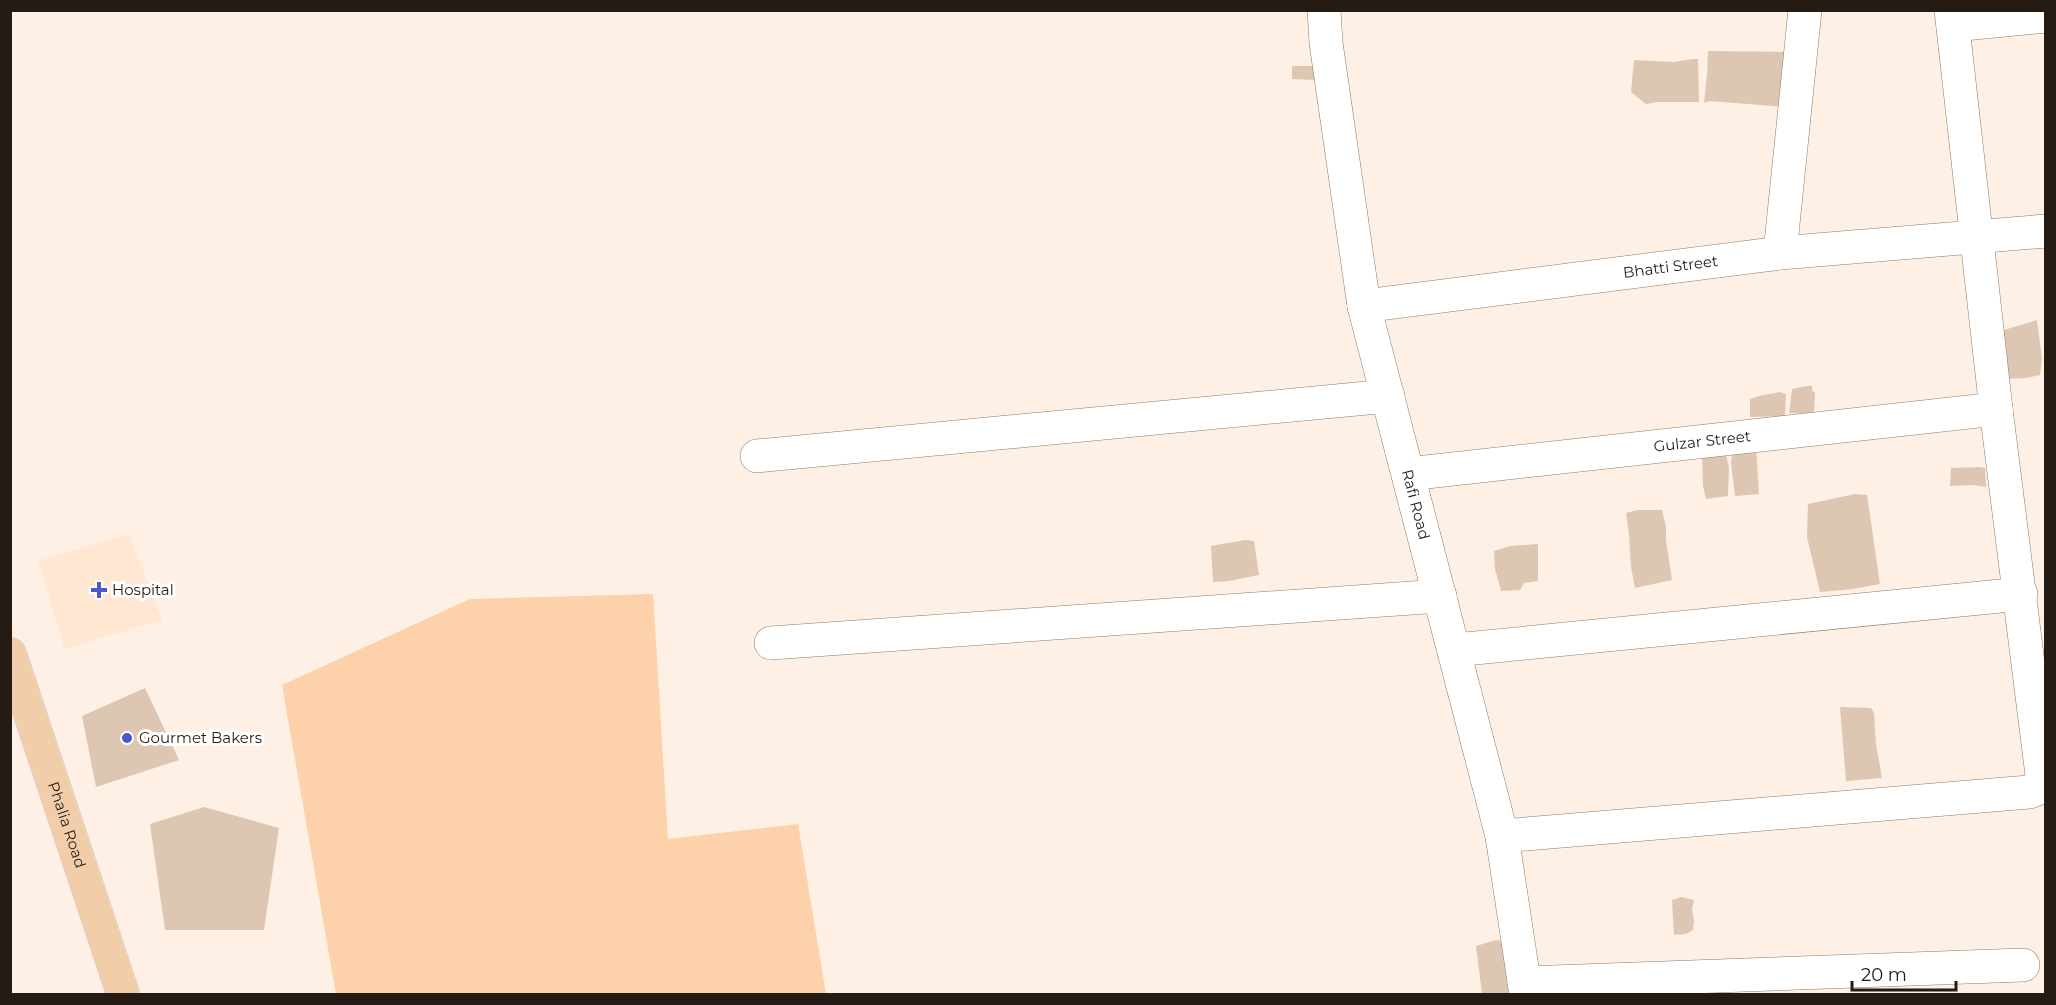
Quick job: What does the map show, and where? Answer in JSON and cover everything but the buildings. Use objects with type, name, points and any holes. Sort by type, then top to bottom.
[{"type":"main road","name":"Phalia Road","points":[[10,654],[123,994]]},
{"type":"street","name":"Rafi Road","points":[[1324,10],[1326,43],[1364,306],[1502,836],[1525,989]]},
{"type":"street","points":[[1780,253],[1805,10]]},
{"type":"street","points":[[1502,836],[2029,792],[2040,788],[2042,775],[1996,409],[1952,18],[2046,16]]},
{"type":"street","name":"Bhatti Street","points":[[1364,306],[1780,253],[2046,231]]},
{"type":"street","points":[[757,456],[1388,396]]},
{"type":"street","name":"Gulzar Street","points":[[1408,474],[1996,409]]},
{"type":"street","points":[[1455,650],[2021,594]]},
{"type":"street","points":[[771,643],[1440,597]]},
{"type":"street","points":[[1525,989],[2023,965]]},
{"type":"shaded area","name":"Hospital","points":[[129,534],[162,620],[65,649],[38,561]]},
{"type":"shaded area","points":[[653,594],[668,839],[798,824],[826,994],[336,994],[282,685],[470,599]]},
{"type":"place","name":"Hospital","points":[[99,590]]},
{"type":"place","name":"Gourmet Bakers","points":[[127,738]]}]
